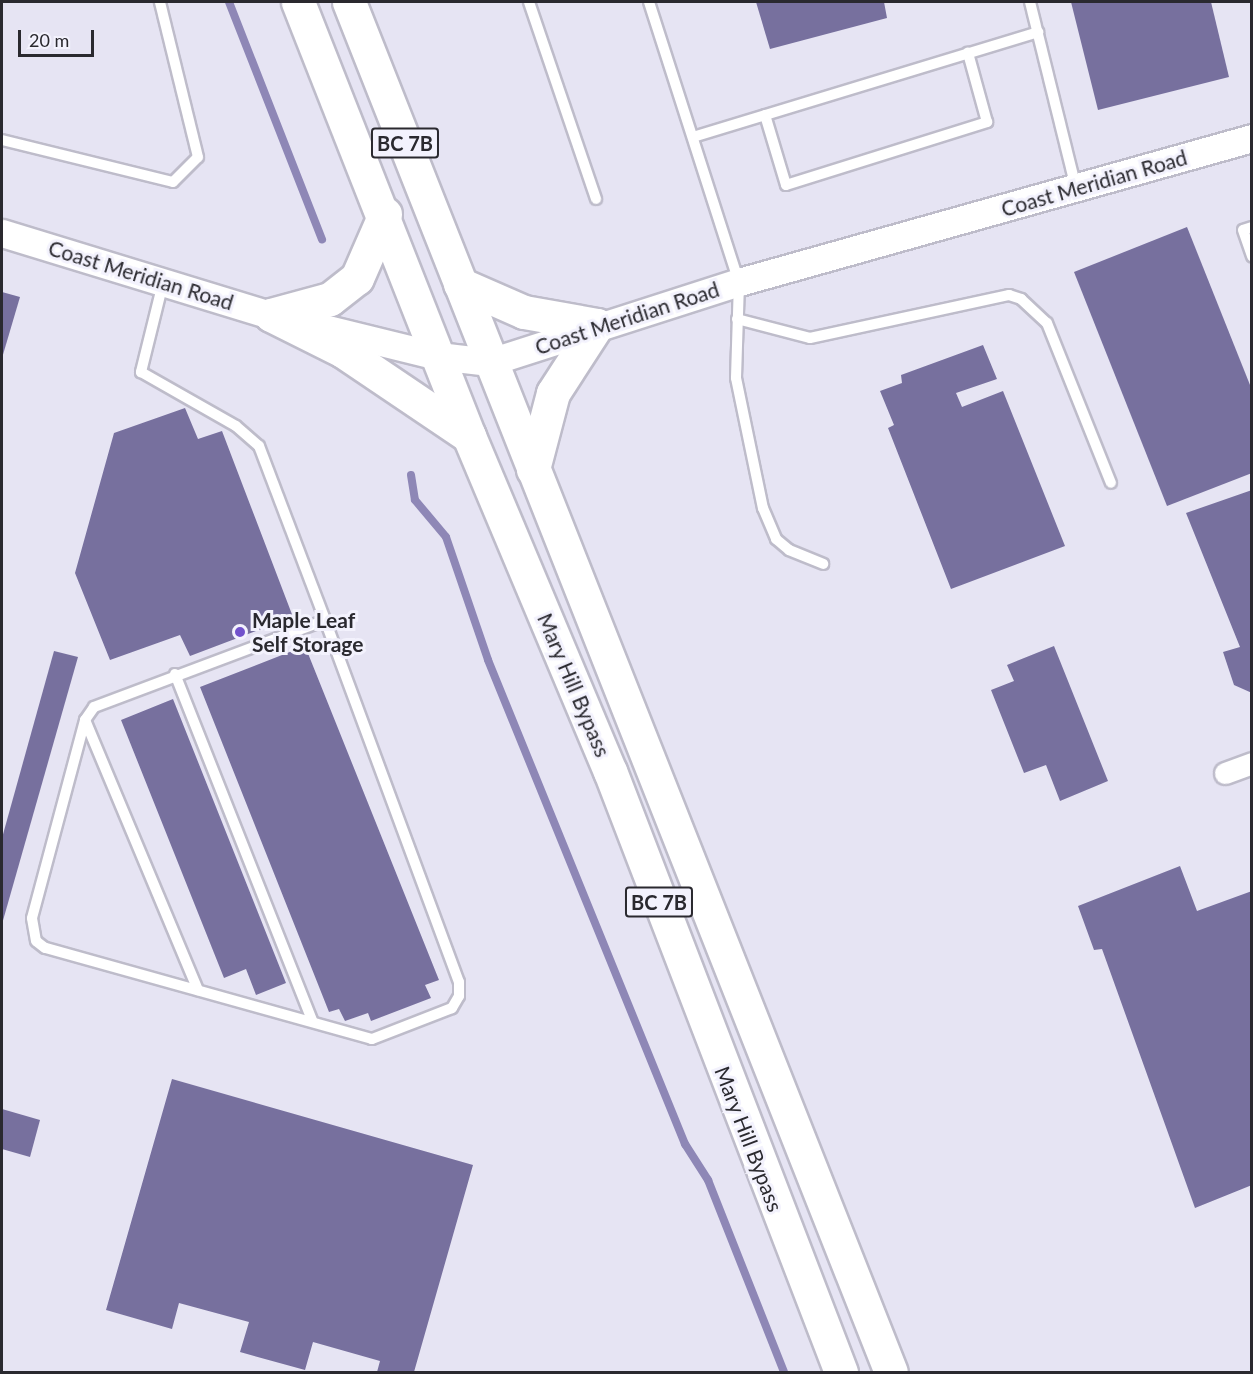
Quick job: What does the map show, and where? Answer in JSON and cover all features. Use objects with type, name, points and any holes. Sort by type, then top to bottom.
[{"type":"highway","name":"Mary Hill Bypass","points":[[298,2],[385,214],[469,436],[610,771],[841,1372]]},
{"type":"highway","name":"Mary Hill Bypass","points":[[349,2],[891,1372]]},
{"type":"highway","points":[[271,315],[330,299],[357,278],[385,214]]},
{"type":"highway","points":[[460,284],[524,312],[597,325],[553,393],[533,470]]},
{"type":"highway","points":[[271,315],[343,351],[469,436]]},
{"type":"street","name":"Coast Meridian Road","points":[[2,233],[164,280],[271,315],[438,356],[490,362],[597,325],[739,282],[1251,138]]},
{"type":"street","points":[[1225,773],[1251,763]]},
{"type":"lane","points":[[2,140],[173,182],[198,157],[159,2]]},
{"type":"lane","points":[[530,2],[596,199]]},
{"type":"lane","points":[[649,2],[739,282],[736,378],[763,508],[782,545],[823,564]]},
{"type":"lane","points":[[1030,2],[1076,188]]},
{"type":"lane","points":[[693,137],[1038,32]]},
{"type":"lane","points":[[765,115],[786,184],[987,122],[969,53]]},
{"type":"lane","points":[[1251,227],[1243,230],[1251,256]]},
{"type":"lane","points":[[164,280],[141,372],[236,426],[259,446],[325,620],[459,982],[452,1008],[372,1039],[45,948],[32,931],[85,720],[108,698],[325,620]]},
{"type":"lane","points":[[737,320],[810,338],[1009,295],[1021,299],[1047,323],[1111,483]]},
{"type":"lane","points":[[175,674],[313,1022]]},
{"type":"lane","points":[[85,720],[198,990]]},
{"type":"building","points":[[756,2],[884,2],[887,18],[770,49]]},
{"type":"building","points":[[1071,2],[1211,2],[1229,77],[1098,110]]},
{"type":"building","points":[[1187,227],[1252,390],[1252,473],[1167,506],[1074,272]]},
{"type":"building","points":[[2,292],[20,297],[2,358]]},
{"type":"building","points":[[983,345],[997,379],[956,393],[962,407],[1003,391],[1065,546],[951,589],[888,428],[894,425],[880,391],[902,383],[901,375]]},
{"type":"building","points":[[185,408],[198,439],[222,431],[293,617],[190,656],[180,635],[110,660],[75,573],[114,433]]},
{"type":"building","points":[[1252,490],[1252,693],[1234,685],[1223,652],[1240,647],[1186,513]]},
{"type":"building","points":[[305,646],[439,980],[425,985],[431,998],[371,1021],[368,1013],[345,1021],[339,1009],[329,1012],[200,687]]},
{"type":"building","points":[[1054,646],[1108,781],[1060,801],[1046,765],[1024,773],[991,690],[1014,681],[1007,665]]},
{"type":"building","points":[[54,651],[78,657],[2,924],[2,838]]},
{"type":"building","points":[[173,699],[286,983],[256,995],[246,969],[224,978],[121,720]]},
{"type":"building","points":[[1180,866],[1197,911],[1252,891],[1252,1185],[1195,1208],[1102,949],[1094,950],[1078,906]]},
{"type":"building","points":[[172,1079],[473,1165],[414,1372],[377,1372],[380,1361],[313,1342],[305,1370],[240,1352],[249,1322],[179,1303],[172,1329],[106,1310]]},
{"type":"building","points":[[2,1109],[40,1120],[30,1157],[2,1149]]},
{"type":"waterway","points":[[229,2],[322,239]]},
{"type":"waterway","points":[[411,475],[415,500],[446,537],[488,660],[685,1144],[708,1180],[784,1372]]},
{"type":"place","name":"Maple Leaf Self Storage","points":[[240,632]]}]
